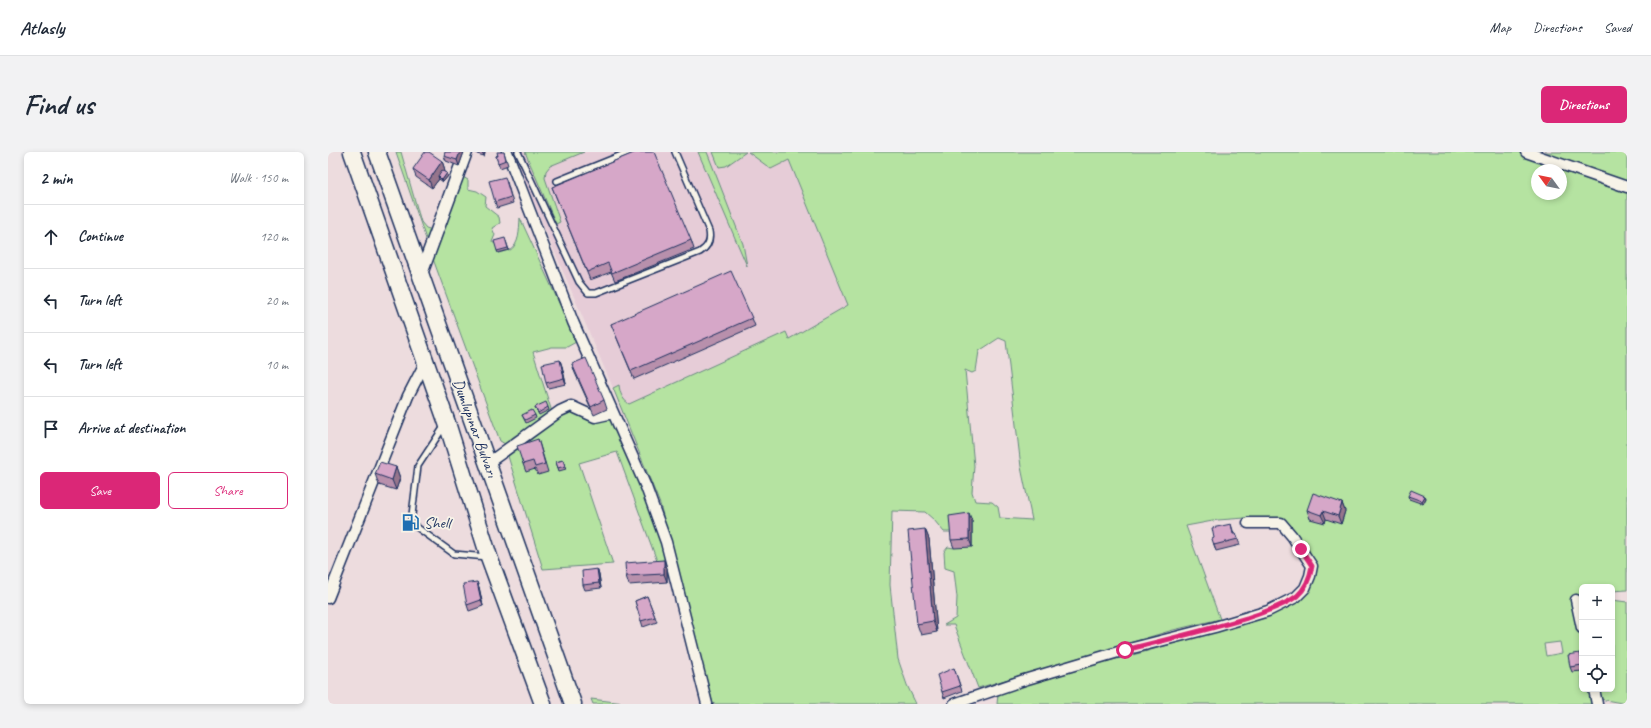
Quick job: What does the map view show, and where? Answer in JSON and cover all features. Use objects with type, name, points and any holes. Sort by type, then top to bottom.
[{"type":"highway","name":"Dumlupınar Bulvarı","points":[[352,152],[446,423],[489,557],[543,704]]},
{"type":"highway","name":"Dumlupınar Bulvarı","points":[[377,152],[573,704]]},
{"type":"street","points":[[421,274],[466,152]]},
{"type":"street","points":[[507,152],[573,322],[646,487],[666,542],[707,704]]},
{"type":"street","points":[[1526,152],[1627,187]]},
{"type":"street","points":[[328,598],[408,396],[425,363]]},
{"type":"street","points":[[488,464],[560,410],[571,406],[594,417],[613,413]]},
{"type":"street","points":[[954,704],[1024,680],[1125,650],[1248,618],[1268,611],[1296,597],[1305,588],[1312,566],[1301,549],[1281,523],[1248,523]]},
{"type":"street","points":[[1576,600],[1580,620]]},
{"type":"street","points":[[1595,692],[1597,704]]},
{"type":"lane","points":[[518,152],[579,282],[588,293],[596,293],[700,252],[705,249],[709,243],[710,231],[675,152]]},
{"type":"lane","points":[[557,181],[629,152]]},
{"type":"lane","points":[[446,423],[418,466],[411,523],[454,554],[489,557]]},
{"type":"shaded area","points":[[512,152],[820,152],[848,305],[789,340],[623,417],[613,388]]},
{"type":"green space","points":[[396,152],[401,152],[421,222],[426,228],[436,231],[427,242]]},
{"type":"green space","points":[[525,152],[584,152],[550,166],[546,171],[545,178],[560,222],[556,224]]},
{"type":"green space","points":[[698,152],[707,152],[743,244],[747,266]]},
{"type":"green space","points":[[713,152],[746,152],[726,166],[719,167]]},
{"type":"green space","points":[[748,152],[1519,152],[1552,164],[1531,164],[1531,200],[1567,200],[1567,169],[1627,191],[1627,590],[1615,591],[1615,584],[1579,584],[1579,692],[1590,692],[1592,704],[997,704],[998,694],[1021,683],[1144,652],[1270,615],[1307,594],[1316,575],[1316,563],[1272,519],[1245,518],[1218,520],[1186,526],[1220,619],[1173,630],[978,688],[954,625],[944,625],[956,618],[957,597],[954,571],[945,568],[944,552],[948,547],[954,548],[953,532],[944,532],[925,512],[892,511],[890,585],[898,659],[907,685],[916,704],[713,704],[660,504],[613,388],[619,385],[622,396],[629,404],[786,332],[789,339],[848,305],[789,160],[771,169]],"holes":[[[999,338],[1006,341],[1021,467],[1032,520],[1000,518],[998,507],[992,502],[975,501],[972,492],[974,466],[965,370],[972,373],[976,371],[979,351]],[[1560,642],[1562,653],[1546,656],[1544,644]]]},
{"type":"green space","points":[[1537,152],[1627,152],[1627,184]]},
{"type":"green space","points":[[463,177],[468,180],[468,189],[477,191],[486,197],[485,206],[499,217],[500,223],[492,228],[495,235],[492,242],[509,251],[513,248],[518,237],[520,218],[559,303],[576,333],[576,342],[567,347],[552,347],[533,352],[552,412],[513,437],[505,444],[500,441],[433,259],[434,249]]},
{"type":"green space","points":[[569,410],[614,421],[649,507],[665,560],[657,561],[617,452],[579,463],[613,564],[543,569],[507,453]]},
{"type":"green space","points":[[1615,600],[1627,602],[1627,704],[1600,699],[1599,692],[1615,692]]},
{"type":"green space","points":[[591,699],[632,704],[593,704]]},
{"type":"building","points":[[425,152],[429,152],[442,161],[429,180],[413,169]]},
{"type":"building","points":[[445,152],[460,152],[457,160],[444,156]]},
{"type":"building","points":[[497,152],[504,152],[506,160],[498,163],[496,156],[498,156]]},
{"type":"building","points":[[636,152],[654,152],[691,240],[612,273],[608,263],[587,272],[552,187]]},
{"type":"building","points":[[442,170],[447,173],[442,180],[438,176]]},
{"type":"building","points":[[505,177],[511,197],[495,202],[489,181]]},
{"type":"building","points":[[505,238],[508,248],[497,251],[494,241]]},
{"type":"building","points":[[731,271],[752,318],[631,371],[611,324]]},
{"type":"building","points":[[586,358],[604,400],[591,407],[572,364]]},
{"type":"building","points":[[560,360],[564,378],[546,383],[542,364]]},
{"type":"building","points":[[546,402],[548,407],[538,413],[535,407]]},
{"type":"building","points":[[532,410],[535,415],[525,420],[522,415]]},
{"type":"building","points":[[538,439],[545,464],[535,467],[533,461],[523,464],[517,446]]},
{"type":"building","points":[[563,460],[565,466],[558,468],[556,462]]},
{"type":"building","points":[[380,462],[396,467],[392,480],[375,474]]},
{"type":"building","points":[[1411,490],[1425,496],[1422,501],[1408,496]]},
{"type":"building","points":[[1313,493],[1342,503],[1338,516],[1323,511],[1321,515],[1307,510]]},
{"type":"building","points":[[969,513],[969,539],[951,540],[949,516]]},
{"type":"building","points":[[1231,524],[1233,534],[1236,534],[1238,539],[1214,545],[1212,539],[1214,538],[1212,528]]},
{"type":"building","points":[[925,529],[933,621],[917,624],[908,531]]},
{"type":"building","points":[[664,560],[664,574],[626,576],[625,563]]},
{"type":"building","points":[[597,569],[599,583],[583,585],[582,571]]},
{"type":"building","points":[[477,582],[481,600],[467,605],[463,584]]},
{"type":"building","points":[[647,596],[655,617],[641,621],[635,601]]},
{"type":"building","points":[[1579,653],[1579,666],[1570,667],[1568,655]]},
{"type":"building","points":[[954,668],[960,686],[942,692],[937,675]]},
{"type":"place","name":"Shell","points":[[411,523]]},
{"type":"route","points":[[1125,650],[1241,620],[1268,611],[1296,597],[1305,588],[1312,566],[1301,549]]}]
